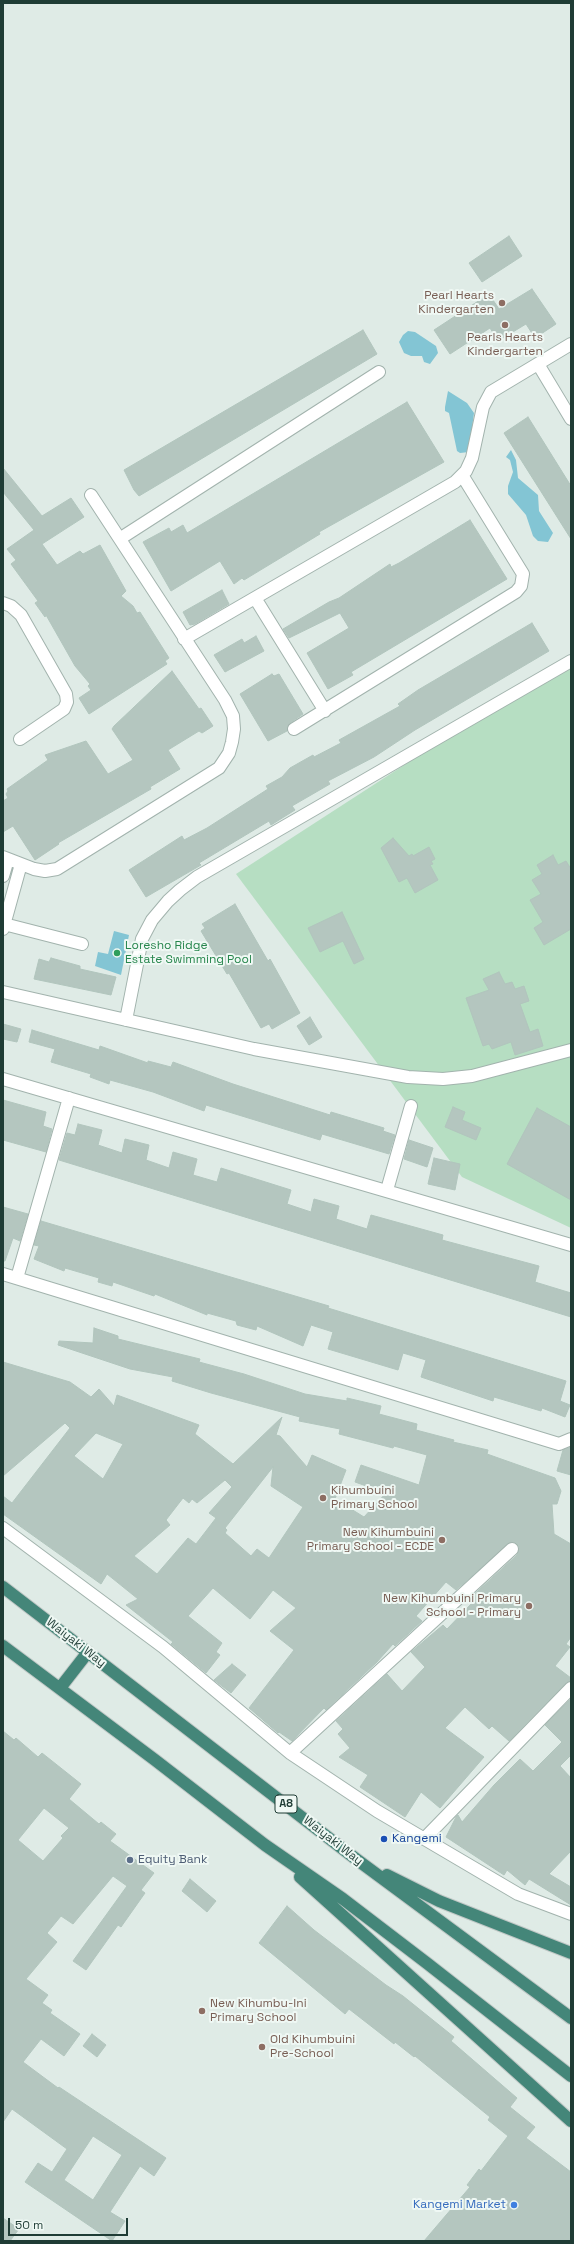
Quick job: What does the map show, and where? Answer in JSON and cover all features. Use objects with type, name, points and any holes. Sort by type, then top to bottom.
[{"type":"highway","name":"Waiyaki Way","points":[[3,1586],[356,1859],[571,2018]]},
{"type":"highway","points":[[3,1646],[265,1845],[361,1913],[571,2076]]},
{"type":"highway","points":[[60,1688],[88,1652]]},
{"type":"highway","points":[[265,1845],[498,2058],[571,2121]]},
{"type":"highway","points":[[356,1859],[439,1901],[571,1952]]},
{"type":"street","points":[[184,639],[455,482],[462,475],[472,458],[487,398],[500,386],[571,344]]},
{"type":"street","points":[[538,364],[571,419]]},
{"type":"street","points":[[121,538],[379,372]]},
{"type":"street","points":[[294,730],[516,592],[521,586],[523,574],[462,475]]},
{"type":"street","points":[[3,876],[5,858],[45,871],[57,869],[209,775],[224,761],[232,742],[234,729],[233,716],[225,700],[184,639],[121,538],[91,495]]},
{"type":"street","points":[[255,598],[325,711]]},
{"type":"street","points":[[3,603],[11,606],[21,615],[66,694],[67,702],[64,709],[20,739]]},
{"type":"street","points":[[126,1020],[142,940],[152,920],[168,901],[180,890],[197,877],[571,661]]},
{"type":"street","points":[[21,864],[4,926],[82,944]]},
{"type":"street","points":[[3,992],[254,1050],[408,1077],[443,1079],[472,1076],[571,1050]]},
{"type":"street","points":[[3,1079],[571,1245]]},
{"type":"street","points":[[17,1278],[69,1098]]},
{"type":"street","points":[[387,1190],[411,1106]]},
{"type":"street","points":[[3,1274],[559,1444],[571,1440]]},
{"type":"street","points":[[3,1528],[163,1647],[290,1754],[424,1839],[518,1894],[571,1914]]},
{"type":"street","points":[[290,1754],[512,1549]]},
{"type":"street","points":[[424,1839],[571,1688]]},
{"type":"green space","points":[[571,657],[571,1228],[462,1177],[236,874]]},
{"type":"water","points":[[408,331],[415,332],[436,346],[438,353],[430,364],[424,362],[422,356],[411,356],[404,353],[399,342],[403,335]]},
{"type":"water","points":[[448,391],[467,403],[474,413],[469,452],[460,453],[457,451],[449,413],[445,411]]},
{"type":"water","points":[[511,450],[516,460],[518,478],[538,495],[539,511],[553,533],[548,542],[538,541],[533,536],[526,515],[508,494],[508,486],[513,472],[510,460],[506,457]]},
{"type":"water","name":"Loresho Ridge Estate Swimming Pool","points":[[114,931],[129,935],[121,975],[95,966],[98,952],[108,954]]},
{"type":"building","points":[[509,236],[522,256],[482,282],[469,263]]},
{"type":"building","points":[[532,289],[556,324],[535,338],[526,324],[498,341],[490,328],[450,354],[434,330],[489,294],[499,309]]},
{"type":"building","points":[[363,330],[377,354],[139,496],[134,490],[124,470]]},
{"type":"building","points":[[407,402],[444,462],[319,532],[320,534],[244,580],[242,578],[234,584],[220,561],[171,591],[143,542],[169,528],[171,532],[183,525],[187,533]]},
{"type":"building","points":[[528,417],[571,486],[571,539],[504,433]]},
{"type":"building","points":[[3,468],[42,516],[71,498],[84,517],[42,544],[57,565],[80,551],[83,554],[100,545],[126,591],[121,596],[133,606],[137,613],[140,612],[169,658],[165,661],[167,664],[89,714],[79,698],[91,690],[88,686],[90,684],[75,666],[46,615],[45,617],[35,603],[38,601],[11,564],[16,560],[7,549],[34,530],[3,492]]},
{"type":"building","points":[[470,520],[507,579],[351,672],[353,675],[328,689],[307,653],[349,628],[340,613],[289,638],[283,629],[329,602],[339,598],[390,564],[391,567],[399,563]]},
{"type":"building","points":[[222,590],[229,604],[195,624],[190,625],[183,612]]},
{"type":"building","points":[[532,623],[549,651],[415,730],[374,757],[328,781],[330,784],[292,806],[295,810],[271,825],[269,821],[199,863],[201,865],[146,897],[129,870],[182,836],[184,840],[207,828],[268,789],[266,786],[282,777],[290,768],[313,755],[314,757],[341,743],[339,740],[400,706],[398,704],[418,690]]},
{"type":"building","points":[[256,636],[264,651],[225,672],[214,655],[242,639],[244,643]]},
{"type":"building","points":[[172,671],[213,726],[202,733],[199,731],[168,750],[180,769],[150,787],[151,789],[58,843],[59,844],[35,860],[13,826],[3,832],[3,801],[8,798],[6,794],[8,791],[7,789],[48,760],[45,755],[86,741],[108,774],[133,760],[112,729]]},
{"type":"building","points":[[272,674],[274,676],[279,674],[303,714],[290,723],[287,731],[268,741],[240,694]]},
{"type":"building","points":[[393,838],[409,856],[412,854],[413,856],[429,847],[435,859],[431,861],[433,864],[430,865],[438,880],[415,893],[407,878],[399,882],[381,848]]},
{"type":"building","points":[[553,855],[558,865],[566,861],[571,869],[571,929],[544,945],[534,928],[543,922],[530,900],[541,894],[532,880],[542,874],[537,865]]},
{"type":"building","points":[[235,904],[268,961],[270,959],[300,1013],[272,1029],[269,1024],[261,1028],[229,973],[227,974],[201,931],[205,928],[202,924]]},
{"type":"building","points":[[342,912],[364,959],[354,964],[343,941],[320,952],[308,928]]},
{"type":"building","points":[[51,958],[80,966],[80,969],[116,977],[111,995],[34,979],[39,959],[49,962]]},
{"type":"building","points":[[499,972],[505,984],[512,982],[515,989],[524,986],[529,1001],[520,1004],[530,1032],[538,1029],[543,1046],[515,1055],[511,1042],[492,1049],[489,1044],[483,1046],[466,998],[489,990],[483,979]]},
{"type":"building","points":[[310,1017],[322,1037],[309,1045],[297,1026]]},
{"type":"building","points":[[3,1024],[21,1029],[17,1042],[3,1039]]},
{"type":"building","points":[[32,1030],[99,1050],[100,1046],[148,1063],[148,1061],[171,1067],[173,1062],[233,1084],[330,1115],[331,1112],[384,1128],[383,1131],[395,1135],[389,1154],[322,1134],[320,1140],[206,1105],[204,1111],[153,1092],[110,1080],[109,1084],[90,1077],[91,1074],[51,1062],[55,1049],[29,1042]]},
{"type":"building","points":[[3,1100],[46,1112],[43,1126],[52,1129],[46,1152],[3,1140]]},
{"type":"building","points":[[453,1107],[465,1112],[462,1120],[481,1128],[476,1140],[445,1127]]},
{"type":"building","points":[[537,1108],[571,1127],[571,1200],[507,1164]]},
{"type":"building","points":[[78,1124],[102,1130],[98,1145],[122,1153],[125,1139],[149,1145],[146,1160],[169,1168],[173,1152],[197,1159],[193,1175],[217,1182],[221,1168],[291,1190],[287,1204],[311,1212],[314,1199],[339,1206],[336,1219],[367,1229],[371,1215],[443,1235],[442,1240],[539,1266],[535,1282],[571,1293],[571,1317],[59,1160],[67,1133],[75,1135]]},
{"type":"building","points":[[409,1140],[433,1148],[427,1167],[404,1159]]},
{"type":"building","points":[[434,1158],[460,1164],[455,1190],[428,1184]]},
{"type":"building","points":[[3,1207],[28,1214],[20,1241],[13,1238],[5,1261],[3,1261]]},
{"type":"building","points":[[41,1221],[329,1306],[328,1308],[566,1381],[560,1401],[570,1405],[565,1417],[542,1408],[541,1411],[494,1397],[493,1401],[421,1377],[426,1360],[403,1353],[398,1370],[328,1349],[333,1332],[311,1325],[303,1346],[257,1326],[256,1330],[237,1325],[236,1321],[207,1313],[207,1315],[155,1294],[154,1296],[113,1282],[112,1286],[98,1282],[99,1278],[65,1268],[64,1271],[34,1259],[39,1246],[34,1245]]},
{"type":"building","points":[[94,1328],[118,1336],[118,1339],[200,1359],[199,1362],[244,1374],[305,1394],[347,1401],[347,1398],[381,1406],[379,1414],[417,1424],[416,1430],[454,1440],[453,1442],[488,1450],[487,1454],[555,1478],[561,1491],[557,1504],[552,1504],[554,1534],[571,1544],[571,1637],[566,1644],[570,1647],[555,1666],[571,1678],[571,1681],[566,1683],[509,1741],[492,1726],[489,1729],[465,1707],[445,1728],[484,1757],[440,1808],[421,1792],[405,1817],[360,1787],[368,1775],[339,1757],[350,1748],[338,1734],[343,1729],[336,1721],[387,1674],[402,1691],[425,1667],[411,1652],[443,1625],[447,1629],[473,1602],[469,1599],[517,1555],[519,1547],[517,1544],[511,1542],[456,1590],[446,1582],[416,1616],[422,1621],[395,1646],[393,1644],[377,1662],[326,1710],[324,1708],[292,1741],[279,1732],[278,1733],[249,1708],[294,1650],[270,1631],[296,1608],[273,1590],[250,1619],[213,1588],[188,1616],[222,1643],[216,1652],[220,1655],[206,1673],[171,1644],[173,1642],[126,1605],[138,1599],[107,1574],[101,1584],[3,1514],[3,1496],[12,1503],[70,1428],[65,1423],[3,1476],[3,1362],[70,1382],[91,1397],[99,1389],[114,1406],[117,1395],[199,1425],[195,1434],[233,1464],[282,1417],[276,1435],[280,1436],[307,1467],[312,1455],[346,1470],[335,1499],[364,1517],[386,1493],[355,1482],[361,1465],[419,1485],[427,1455],[339,1434],[340,1429],[299,1421],[300,1417],[172,1381],[173,1377],[130,1369],[58,1345],[59,1341],[93,1343]],"holes":[[[96,1433],[123,1444],[103,1479],[74,1456]],[[273,1467],[271,1486],[303,1507],[269,1558],[257,1549],[251,1556],[225,1533],[227,1530],[225,1528]],[[225,1480],[232,1487],[209,1513],[216,1518],[196,1544],[188,1538],[157,1574],[134,1556],[170,1525],[166,1520],[183,1498],[189,1503],[192,1499],[197,1503]]]},
{"type":"building","points":[[571,1447],[571,1475],[557,1471],[563,1450]]},
{"type":"building","points":[[232,1664],[246,1675],[231,1693],[214,1680]]},
{"type":"building","points":[[571,1699],[571,1755],[560,1766],[571,1778],[571,1851],[549,1874],[571,1887],[571,1905],[529,1879],[525,1885],[507,1870],[504,1875],[446,1837],[456,1817],[458,1815],[462,1822],[494,1785],[520,1759],[533,1771],[562,1742],[545,1725]]},
{"type":"building","points":[[3,1731],[14,1740],[16,1738],[38,1757],[42,1753],[81,1784],[69,1799],[99,1824],[101,1822],[116,1834],[110,1841],[154,1873],[141,1890],[145,1893],[121,1927],[118,1925],[86,1970],[73,1961],[127,1886],[113,1876],[73,1924],[61,1916],[47,1933],[57,1942],[26,1979],[48,1995],[42,2003],[52,2010],[50,2013],[80,2034],[64,2056],[41,2039],[23,2062],[58,2088],[59,2087],[166,2158],[154,2176],[140,2166],[110,2212],[125,2221],[112,2241],[25,2182],[38,2163],[52,2172],[67,2149],[12,2109],[3,2122]],"holes":[[[44,1808],[69,1828],[61,1836],[63,1838],[43,1861],[18,1840]],[[93,2136],[122,2155],[93,2200],[64,2180]]]},
{"type":"building","points":[[190,1879],[216,1901],[207,1912],[182,1891]]},
{"type":"building","points":[[287,1906],[314,1930],[386,1985],[403,1996],[454,2037],[451,2041],[517,2098],[510,2107],[535,2127],[526,2138],[571,2172],[571,2241],[424,2241],[470,2187],[467,2185],[479,2169],[481,2171],[508,2136],[488,2120],[490,2117],[415,2056],[414,2057],[395,2042],[394,2044],[349,2009],[345,2014],[259,1943]]},
{"type":"building","points":[[92,2034],[106,2045],[97,2057],[83,2046]]},
{"type":"building","points":[[3,2218],[19,2229],[10,2241],[3,2241]]},
{"type":"place","name":"Pearl Hearts Kindergarten","points":[[502,303]]},
{"type":"place","name":"Pearls Hearts Kindergarten","points":[[505,325]]},
{"type":"place","name":"Loresho Ridge Estate Swimming Pool","points":[[117,953]]},
{"type":"place","name":"Kihumbuini Primary School","points":[[323,1498]]},
{"type":"place","name":"New Kihumbuini Primary School - ECDE","points":[[442,1540]]},
{"type":"place","name":"New Kihumbuini Primary School - Primary","points":[[529,1606]]},
{"type":"place","name":"Kangemi","points":[[384,1839]]},
{"type":"place","name":"Equity Bank","points":[[130,1860]]},
{"type":"place","name":"New Kihumbu-Ini Primary School","points":[[202,2011]]},
{"type":"place","name":"Old Kihumbuini Pre-School","points":[[262,2047]]},
{"type":"place","name":"Kangemi Market","points":[[514,2205]]}]
